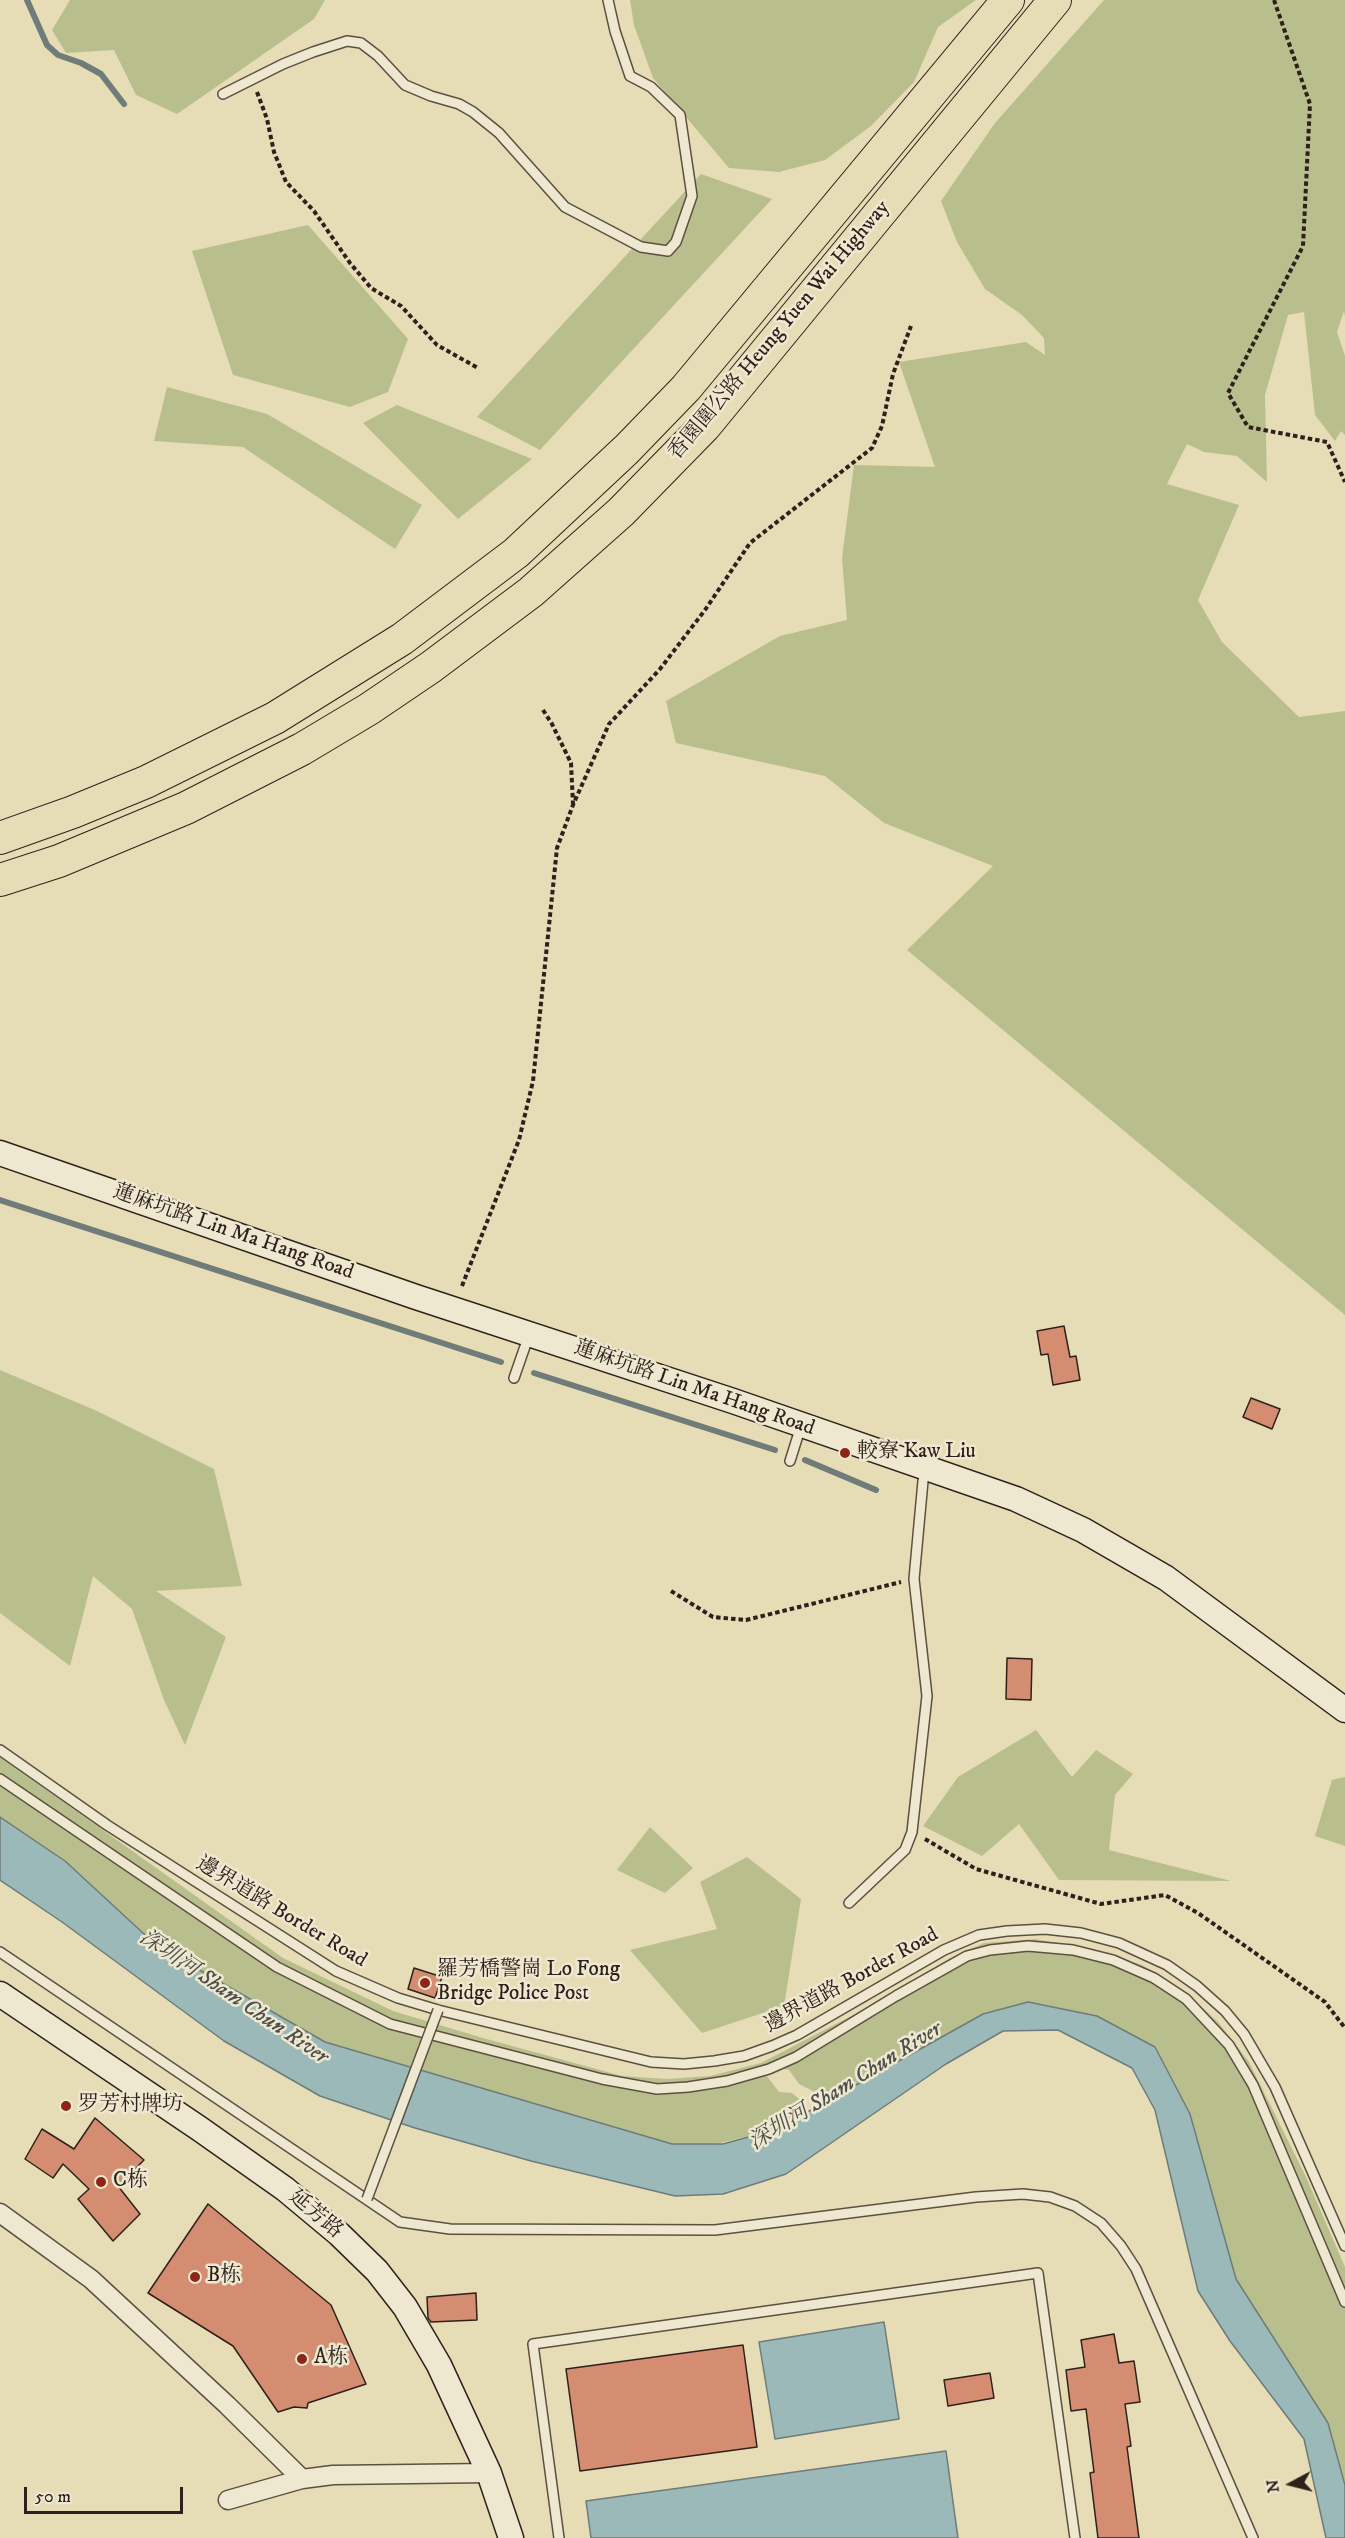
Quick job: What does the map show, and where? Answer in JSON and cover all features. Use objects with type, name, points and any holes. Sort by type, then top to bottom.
[{"type":"highway","name":"香園圍公路 Heung Yuen Wai Highway","points":[[0,838],[73,812],[146,782],[275,718],[402,639],[516,553],[627,449],[693,380],[1008,0]]},
{"type":"highway","name":"香園圍公路 Heung Yuen Wai Highway","points":[[0,880],[69,857],[176,813],[302,748],[369,709],[431,667],[531,592],[621,512],[705,426],[1055,0]]},
{"type":"street","name":"蓮麻坑路 Lin Ma Hang Road","points":[[0,1153],[1016,1499],[1083,1530],[1128,1555],[1212,1610],[1345,1710]]},
{"type":"street","name":"延芳路","points":[[0,1994],[285,2189],[339,2234],[377,2271],[405,2307],[439,2365],[489,2473],[512,2538]]},
{"type":"street","points":[[0,2213],[90,2280],[227,2404],[302,2479]]},
{"type":"street","points":[[228,2500],[302,2479],[333,2475],[489,2473]]},
{"type":"lane","points":[[223,94],[313,52],[347,41],[361,43],[378,56],[405,85],[459,104],[473,112],[499,133],[565,207],[641,247],[668,251],[676,242],[692,196],[680,115],[651,87],[630,76],[615,31],[608,0]]},
{"type":"lane","points":[[514,1378],[529,1334]]},
{"type":"lane","points":[[790,1461],[801,1425]]},
{"type":"lane","points":[[849,1903],[905,1850],[912,1832],[927,1696],[914,1579],[926,1468]]},
{"type":"lane","name":"邊界道路 Border Road","points":[[0,1750],[107,1825],[307,1954],[366,1986],[438,2010],[632,2058],[669,2064],[699,2063],[744,2056],[785,2041],[944,1950],[979,1935],[1045,1929],[1101,1938],[1138,1950],[1182,1975],[1225,2011],[1244,2034],[1275,2087],[1345,2246]]},
{"type":"lane","points":[[0,1779],[278,1967],[390,2024],[602,2079],[657,2089],[727,2081],[769,2069],[796,2057],[967,1956],[990,1950],[1028,1946],[1073,1950],[1113,1960],[1155,1978],[1186,1999],[1229,2045],[1253,2085],[1345,2302]]},
{"type":"lane","points":[[0,1952],[400,2222],[450,2229],[715,2230],[976,2197],[1023,2194],[1050,2197],[1075,2206],[1101,2223],[1122,2246],[1136,2269],[1253,2538]]},
{"type":"lane","points":[[367,2199],[438,2010]]},
{"type":"lane","points":[[559,2538],[533,2344],[1038,2273],[1075,2538]]},
{"type":"path","points":[[1274,0],[1310,104],[1303,246],[1228,393],[1248,427],[1327,442],[1345,482]]},
{"type":"path","points":[[252,80],[267,119],[274,152],[286,182],[314,211],[350,263],[371,288],[401,306],[438,345],[478,368]]},
{"type":"path","points":[[462,1286],[519,1140],[533,1081],[557,848],[573,805],[609,724],[660,669],[705,610],[750,543],[872,448],[882,426],[893,374],[911,326]]},
{"type":"path","points":[[543,710],[571,763],[573,805]]},
{"type":"path","points":[[670,1591],[713,1617],[746,1620],[914,1579]]},
{"type":"path","points":[[912,1832],[976,1869],[1101,1904],[1166,1895],[1198,1914],[1324,2002],[1345,2028]]},
{"type":"green space","points":[[70,0],[325,0],[314,19],[177,114],[136,95],[114,50],[66,53],[52,30]]},
{"type":"green space","points":[[630,0],[976,0],[938,27],[914,82],[871,126],[825,160],[779,172],[729,168],[653,78],[634,25]]},
{"type":"green space","points":[[1104,0],[1345,0],[1345,317],[1344,311],[1337,332],[1345,356],[1345,435],[1341,431],[1335,441],[1315,415],[1304,312],[1288,315],[1265,395],[1267,482],[1237,456],[1204,452],[1187,444],[1167,484],[1239,505],[1198,600],[1222,642],[1299,717],[1345,711],[1345,1315],[907,950],[993,866],[884,823],[825,776],[676,743],[666,701],[780,636],[847,620],[842,558],[854,465],[935,467],[899,362],[1026,342],[1045,355],[1044,338],[1022,315],[985,289],[957,242],[941,201],[995,123]]},
{"type":"green space","points":[[701,174],[772,199],[540,450],[477,417]]},
{"type":"green space","points":[[308,225],[408,339],[388,392],[350,407],[233,375],[192,251]]},
{"type":"green space","points":[[167,387],[267,414],[422,505],[395,549],[243,447],[154,441]]},
{"type":"green space","points":[[397,405],[532,459],[458,519],[363,423]]},
{"type":"green space","points":[[0,1370],[97,1411],[214,1469],[242,1586],[156,1591],[226,1637],[185,1745],[164,1700],[132,1609],[93,1576],[70,1666],[0,1613]]},
{"type":"green space","points":[[1036,1730],[1072,1777],[1096,1750],[1133,1774],[1115,1795],[1109,1850],[1231,1881],[1059,1880],[1019,1824],[982,1856],[923,1826],[958,1777]]},
{"type":"green space","points":[[0,1757],[283,1958],[393,2011],[622,2076],[667,2079],[710,2076],[761,2063],[855,2014],[952,1957],[984,1943],[1035,1939],[1093,1949],[1142,1965],[1184,1991],[1218,2022],[1249,2062],[1306,2177],[1345,2267],[1345,2485],[1328,2423],[1236,2279],[1190,2114],[1155,2047],[1097,2016],[987,2013],[826,2102],[813,2091],[799,2084],[789,2070],[783,2069],[766,2075],[779,2092],[792,2093],[804,2103],[806,2113],[777,2129],[716,2144],[672,2144],[322,2041],[156,1945],[61,1858],[0,1821]]},
{"type":"green space","points":[[1345,1777],[1345,1846],[1315,1836],[1332,1780]]},
{"type":"green space","points":[[650,1827],[693,1868],[665,1893],[617,1870]]},
{"type":"green space","points":[[747,1857],[801,1899],[784,2006],[702,2033],[630,1950],[717,1929],[700,1882]]},
{"type":"water","name":"深圳河 Sham Chun River","points":[[0,1817],[65,1861],[156,1945],[325,2042],[672,2144],[723,2144],[777,2129],[983,2014],[1028,2002],[1097,2016],[1155,2047],[1190,2114],[1236,2279],[1328,2423],[1345,2485],[1345,2538],[1326,2538],[1304,2439],[1230,2341],[1198,2291],[1155,2110],[1132,2068],[1058,2030],[1003,2031],[946,2064],[786,2174],[723,2194],[675,2196],[531,2161],[415,2128],[320,2096],[224,2041],[62,1922],[0,1880]]},
{"type":"water","points":[[884,2322],[899,2419],[775,2439],[759,2342]]},
{"type":"water","points":[[946,2451],[958,2538],[591,2538],[586,2501]]},
{"type":"building","points":[[1064,1326],[1070,1357],[1076,1356],[1080,1380],[1053,1385],[1048,1354],[1041,1355],[1037,1331]]},
{"type":"building","points":[[1251,1398],[1280,1409],[1272,1429],[1243,1417]]},
{"type":"building","points":[[1007,1658],[1032,1659],[1031,1700],[1006,1699]]},
{"type":"building","name":"羅芳橋警崗 Lo Fong Bridge Police Post","points":[[414,1968],[442,1977],[435,1998],[408,1989]]},
{"type":"building","name":"C栋","points":[[95,2118],[144,2160],[118,2186],[140,2214],[113,2241],[78,2199],[89,2189],[63,2164],[53,2178],[25,2159],[42,2129],[74,2149]]},
{"type":"building","points":[[208,2204],[331,2305],[366,2384],[308,2403],[307,2408],[294,2407],[278,2412],[233,2346],[148,2293]]},
{"type":"building","points":[[476,2293],[477,2320],[431,2322],[428,2318],[427,2297]]},
{"type":"building","points":[[1114,2334],[1119,2363],[1134,2361],[1140,2402],[1125,2404],[1131,2446],[1127,2447],[1139,2538],[1098,2538],[1090,2473],[1094,2472],[1086,2409],[1071,2411],[1066,2370],[1085,2367],[1081,2340]]},
{"type":"building","points":[[743,2345],[757,2447],[580,2471],[566,2369]]},
{"type":"building","points":[[990,2373],[994,2398],[948,2406],[944,2380]]},
{"type":"waterway","points":[[27,0],[47,45],[58,55],[81,63],[101,74],[124,104]]},
{"type":"waterway","points":[[0,1200],[501,1362]]},
{"type":"waterway","points":[[534,1373],[775,1450]]},
{"type":"waterway","points":[[805,1460],[876,1490]]},
{"type":"place","name":"較寮 Kaw Liu","points":[[845,1453]]},
{"type":"place","name":"羅芳橋警崗 Lo Fong Bridge Police Post","points":[[425,1983]]},
{"type":"place","name":"罗芳村牌坊","points":[[66,2106]]},
{"type":"place","name":"C栋","points":[[101,2182]]},
{"type":"place","name":"B栋","points":[[195,2277]]},
{"type":"place","name":"A栋","points":[[302,2359]]}]
